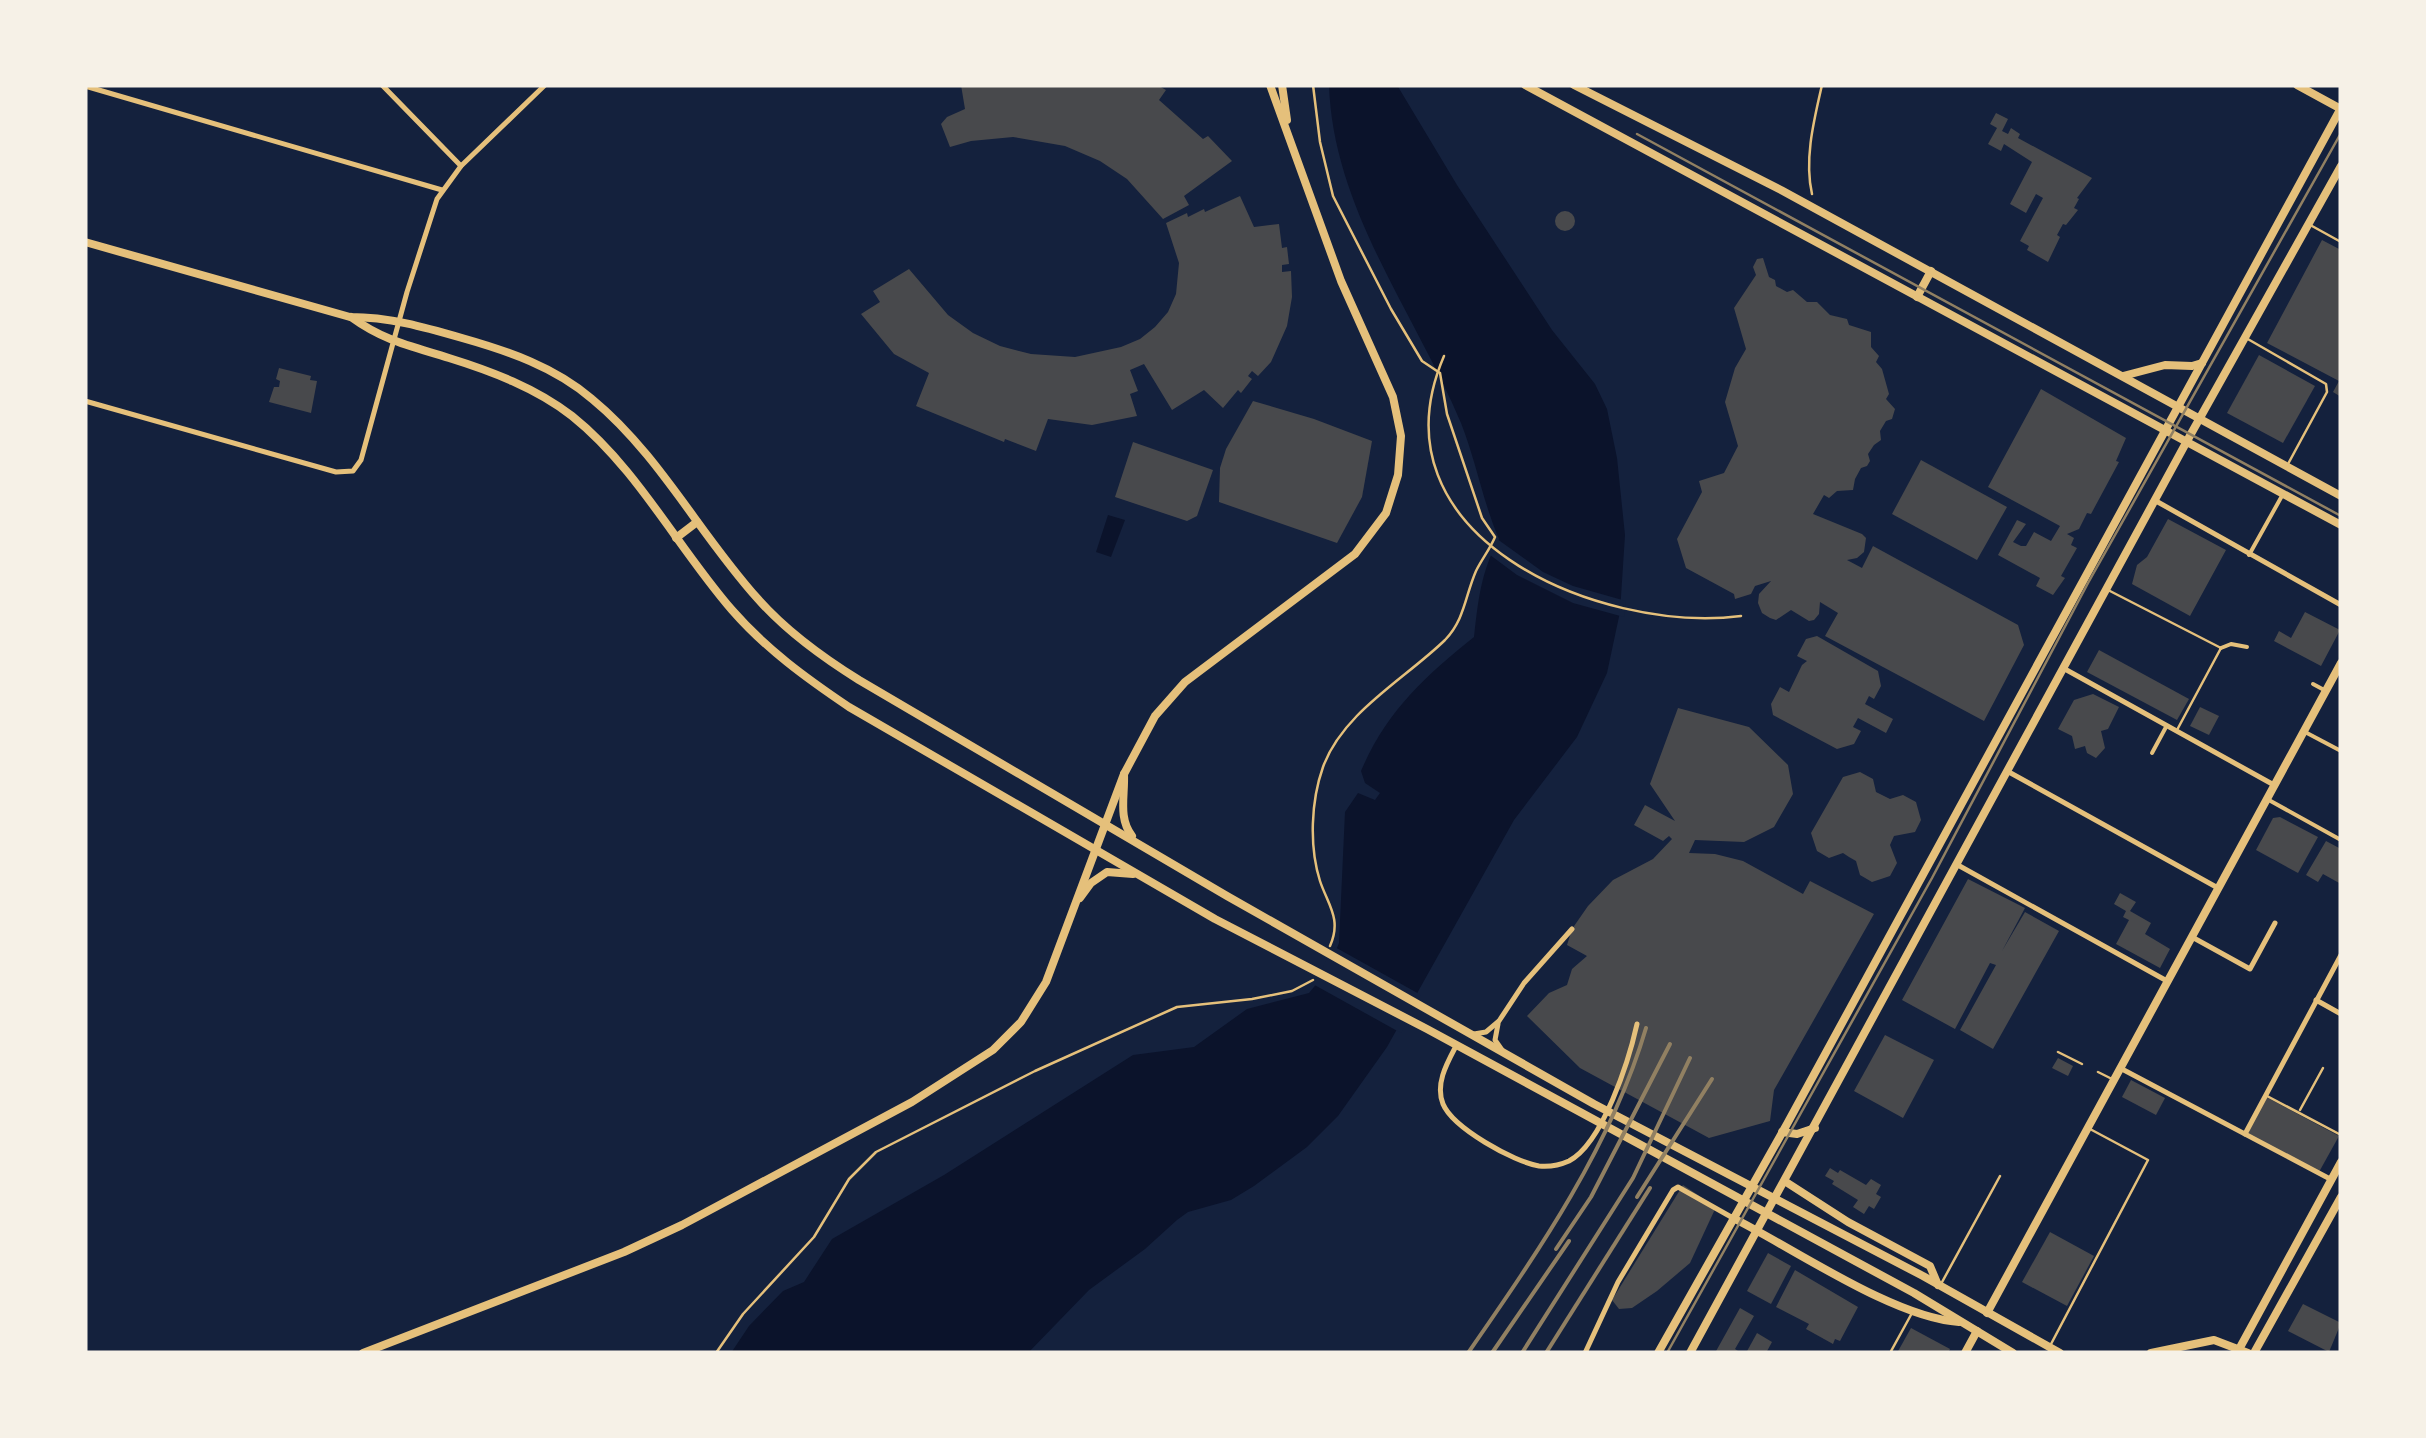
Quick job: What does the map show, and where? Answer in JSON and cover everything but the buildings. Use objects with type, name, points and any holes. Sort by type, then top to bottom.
[{"type":"main road","points":[[363,1353],[682,1226],[823,1152],[950,1080],[994,1050],[1030,1010],[1046,982],[1103,824],[1155,716],[1174,692],[1354,554],[1380,523],[1395,490],[1401,436],[1393,397],[1340,281],[1270,85]]},
{"type":"main road","points":[[1282,85],[1289,140]]},
{"type":"main road","points":[[1524,85],[2341,526]]},
{"type":"main road","points":[[1574,85],[1931,271],[2341,496]]},
{"type":"main road","points":[[1658,1353],[2341,109],[2298,85]]},
{"type":"main road","points":[[1690,1353],[1815,1128],[1949,860],[2007,771],[2341,166]]},
{"type":"main road","points":[[85,242],[350,316],[398,321],[507,352],[573,384],[632,436],[758,599],[815,651],[871,688],[1594,1104],[2060,1353]]},
{"type":"main road","points":[[1917,296],[1931,271]]},
{"type":"main road","points":[[350,316],[378,336],[508,380],[558,406],[599,441],[758,639],[849,707],[1215,919],[1914,1293],[2013,1353]]},
{"type":"main road","points":[[2117,375],[2130,376],[2164,365],[2196,366],[2204,359]]},
{"type":"main road","points":[[676,538],[697,522]]},
{"type":"main road","points":[[1965,1353],[2341,663]]},
{"type":"main road","points":[[1124,774],[1125,826],[1147,849]]},
{"type":"main road","points":[[1934,852],[1949,860]]},
{"type":"main road","points":[[1074,906],[1091,883],[1106,872],[1122,870],[1143,878]]},
{"type":"main road","points":[[1782,1132],[1801,1134],[1815,1128]]},
{"type":"main road","points":[[2245,1352],[2341,1162]]},
{"type":"main road","points":[[1786,1182],[1848,1222],[1930,1266],[1939,1285]]},
{"type":"main road","points":[[2245,1352],[2341,1197]]},
{"type":"main road","points":[[1733,1218],[1913,1312],[1962,1322]]},
{"type":"main road","points":[[2154,1352],[2214,1340],[2245,1352]]},
{"type":"street","points":[[382,85],[460,166]]},
{"type":"street","points":[[85,401],[336,472],[353,471],[361,460],[430,214],[442,190],[460,166],[546,85]]},
{"type":"street","points":[[85,86],[442,190]]},
{"type":"street","points":[[2249,555],[2284,494]]},
{"type":"street","points":[[2154,500],[2341,605]]},
{"type":"street","points":[[2221,648],[2231,644],[2246,647]]},
{"type":"street","points":[[2063,668],[2274,784]]},
{"type":"street","points":[[2313,684],[2326,691]]},
{"type":"street","points":[[2152,753],[2168,724]]},
{"type":"street","points":[[2304,731],[2341,751]]},
{"type":"street","points":[[2007,771],[2218,888]]},
{"type":"street","points":[[2267,799],[2341,840]]},
{"type":"street","points":[[1949,860],[2167,982]]},
{"type":"street","points":[[2192,936],[2250,969],[2275,923]]},
{"type":"street","points":[[1472,1033],[1486,1032],[1499,1021],[1524,984],[1572,929]]},
{"type":"street","points":[[2245,1134],[2341,955]]},
{"type":"street","points":[[2316,1000],[2341,1014]]},
{"type":"street","points":[[1499,1021],[1495,1039],[1503,1052]]},
{"type":"street","points":[[1456,1046],[1445,1067],[1441,1092],[1451,1118],[1464,1130],[1526,1162],[1553,1166],[1569,1161],[1589,1142],[1612,1098],[1637,1024]]},
{"type":"street","points":[[2120,1068],[2332,1180]]},
{"type":"street","points":[[1585,1353],[1618,1282],[1672,1190],[1678,1187],[1733,1218]]},
{"type":"lane","points":[[2308,224],[2341,242]]},
{"type":"lane","points":[[2245,338],[2323,381],[2327,392],[2286,466]]},
{"type":"lane","points":[[2106,590],[2221,648],[2178,730]]},
{"type":"lane","points":[[2058,1052],[2082,1064]]},
{"type":"lane","points":[[2298,1112],[2323,1068]]},
{"type":"lane","points":[[2098,1072],[2114,1080]]},
{"type":"lane","points":[[2266,1095],[2341,1135]]},
{"type":"lane","points":[[2049,1347],[2148,1160],[2088,1128]]},
{"type":"lane","points":[[1939,1285],[2000,1176]]},
{"type":"lane","points":[[1890,1353],[1913,1312]]},
{"type":"path","points":[[1313,85],[1320,142],[1333,196],[1422,361],[1440,373],[1447,414],[1482,518],[1495,537],[1471,584],[1462,618],[1446,639],[1336,740],[1323,767],[1314,807],[1314,836],[1320,883],[1336,918],[1329,950]]},
{"type":"path","points":[[1812,194],[1808,178],[1822,85]]},
{"type":"path","points":[[1444,356],[1430,404],[1432,458],[1442,484],[1466,521],[1497,551],[1546,583],[1604,603],[1715,620],[1741,616]]},
{"type":"path","points":[[716,1353],[742,1314],[814,1238],[865,1160],[910,1133],[1143,1020],[1177,1006],[1252,999],[1292,990],[1312,982],[1318,972]]},
{"type":"water","points":[[1329,85],[1397,85],[1457,185],[1552,330],[1595,384],[1607,409],[1625,535],[1620,612],[1607,673],[1577,737],[1514,820],[1387,1047],[1338,1116],[1307,1147],[1254,1186],[1231,1200],[1188,1212],[1177,1220],[1089,1290],[1028,1353],[731,1353],[749,1326],[783,1291],[804,1282],[832,1239],[944,1175],[1133,1055],[1194,1047],[1247,1009],[1309,993],[1328,970],[1339,943],[1345,812],[1358,793],[1375,800],[1380,793],[1365,783],[1361,771],[1382,731],[1408,696],[1474,637],[1484,575],[1499,539],[1461,423],[1360,217],[1334,131]]},
{"type":"water","points":[[1108,515],[1125,520],[1111,557],[1096,552]]},
{"type":"pier","points":[[1493,536],[1543,572],[1573,586],[1626,601],[1624,617],[1573,603],[1517,575],[1486,552]]},
{"type":"pier","points":[[1333,946],[1421,995],[1401,1033],[1311,983]]},
{"type":"tram line","points":[[1667,1353],[1932,878],[2088,583],[2341,133]]},
{"type":"tram line","points":[[1637,134],[2341,516]]},
{"type":"railway","points":[[1468,1353],[1546,1237],[1593,1156],[1646,1028]]},
{"type":"railway","points":[[1556,1249],[1591,1197],[1670,1044]]},
{"type":"railway","points":[[1522,1353],[1633,1178],[1690,1058]]},
{"type":"railway","points":[[1637,1197],[1712,1079]]},
{"type":"railway","points":[[1546,1353],[1650,1188]]},
{"type":"railway","points":[[1492,1353],[1569,1241]]}]
